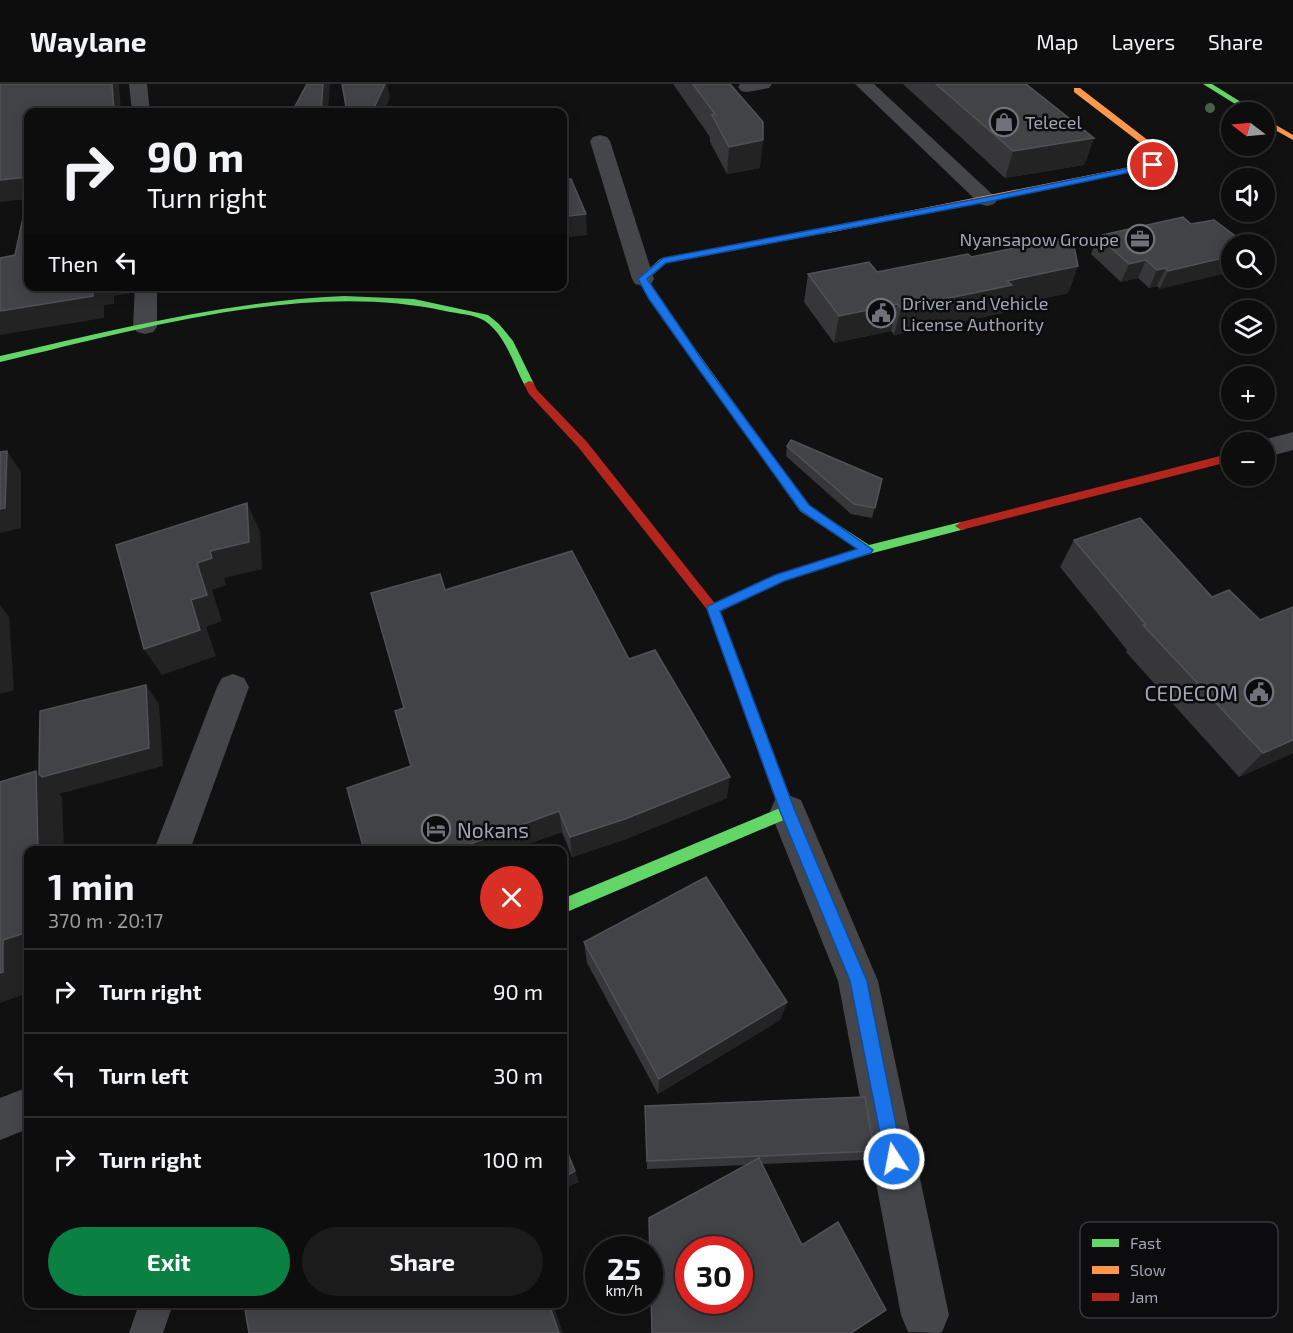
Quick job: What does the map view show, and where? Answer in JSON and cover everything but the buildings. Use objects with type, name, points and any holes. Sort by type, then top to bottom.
[{"type":"main road","points":[[1208,84],[1237,102]]},
{"type":"main road","points":[[867,550],[804,508],[706,374],[642,279],[663,261],[987,200],[1153,165],[1157,158],[1155,150],[1077,90]]},
{"type":"main road","points":[[1275,127],[1293,138]]},
{"type":"main road","points":[[0,359],[243,307],[354,298],[427,303],[487,318],[512,345],[533,392],[583,445],[713,609],[788,811],[567,905]]},
{"type":"main road","points":[[713,609],[780,578],[867,550],[1221,460]]},
{"type":"street","points":[[138,84],[141,108]]},
{"type":"street","points":[[864,84],[987,200]]},
{"type":"street","points":[[600,141],[642,279]]},
{"type":"street","points":[[145,327],[146,291]]},
{"type":"street","points":[[1275,445],[1293,441]]},
{"type":"street","points":[[173,846],[233,687]]},
{"type":"street","points":[[788,811],[858,981],[925,1315]]},
{"type":"street","points":[[0,1119],[24,1110]]},
{"type":"lane","points":[[146,1333],[155,1308]]},
{"type":"traffic: fast","points":[[1207,84],[1237,102]]},
{"type":"traffic: fast","points":[[828,230],[663,261],[643,279],[654,299],[804,508],[867,550]]},
{"type":"traffic: fast","points":[[0,359],[153,324],[231,310],[309,301],[379,299],[431,305],[488,319],[508,341],[529,384]]},
{"type":"traffic: fast","points":[[567,905],[788,811],[713,609],[780,578],[867,550],[961,526]]},
{"type":"traffic: slow","points":[[828,230],[1153,165],[1157,158],[1155,150],[1077,90]]},
{"type":"traffic: slow","points":[[1275,127],[1293,138]]},
{"type":"traffic: jam","points":[[529,384],[533,392],[583,445],[713,609]]},
{"type":"traffic: jam","points":[[961,526],[1221,460]]},
{"type":"place","name":"Telecel","points":[[1004,122]]},
{"type":"place","name":"Nyansapow Groupe","points":[[1140,239]]},
{"type":"place","name":"Driver and Vehicle License Authority","points":[[881,313]]},
{"type":"place","name":"CEDECOM","points":[[1259,692]]},
{"type":"place","name":"Nokans","points":[[436,829]]},
{"type":"route","points":[[894,1159],[858,981],[788,811],[713,609],[780,578],[867,550],[804,508],[703,369],[642,279],[663,261],[987,200],[1153,165]]}]
